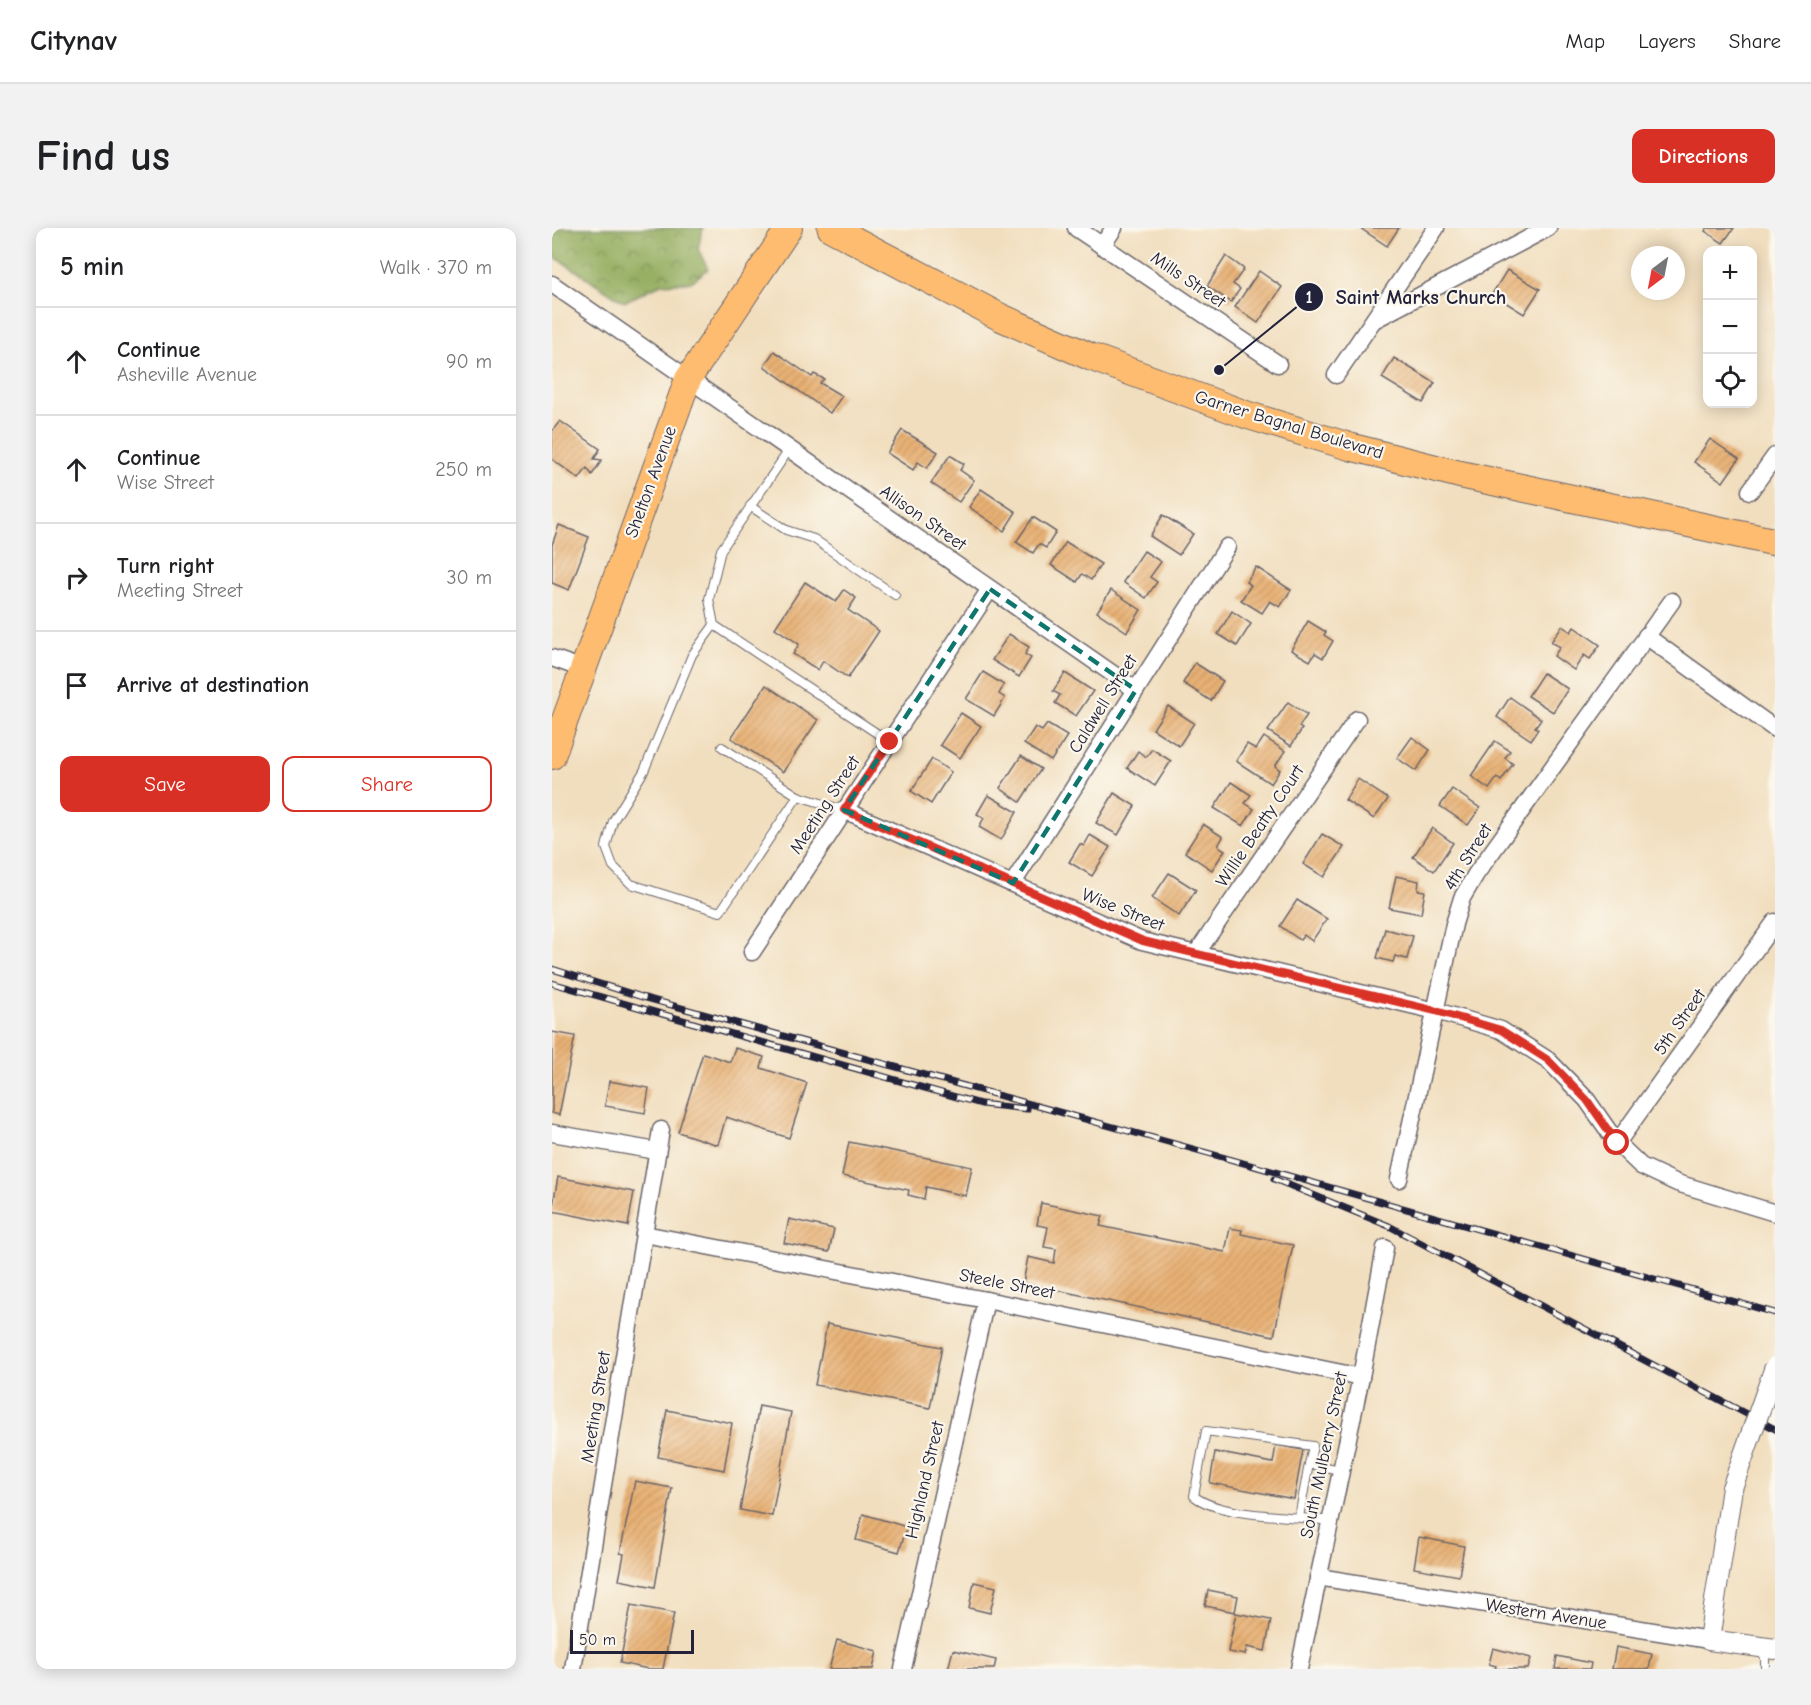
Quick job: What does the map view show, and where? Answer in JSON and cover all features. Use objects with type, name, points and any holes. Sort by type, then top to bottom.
[{"type":"highway","name":"Garner Bagnal Boulevard","points":[[831,228],[1000,317],[1091,357],[1247,415],[1351,447],[1458,474],[1775,542]]},
{"type":"main road","name":"Shelton Avenue","points":[[552,756],[688,379],[789,228]]},
{"type":"street","name":"Mills Street","points":[[1076,228],[1278,364]]},
{"type":"street","points":[[1102,246],[1114,228]]},
{"type":"street","points":[[1336,375],[1436,228]]},
{"type":"street","points":[[1374,320],[1548,228]]},
{"type":"street","name":"Allison Street","points":[[552,284],[1136,690]]},
{"type":"street","points":[[1750,491],[1775,456]]},
{"type":"street","name":"Caldwell Street","points":[[1013,883],[1227,548]]},
{"type":"street","name":"Meeting Street","points":[[752,952],[990,589]]},
{"type":"street","name":"4th Street","points":[[1399,1179],[1454,924],[1462,898],[1476,874],[1672,601]]},
{"type":"street","points":[[1646,636],[1775,729]]},
{"type":"street","points":[[552,658],[583,669]]},
{"type":"street","name":"Willie Beatty Court","points":[[1196,954],[1357,719]]},
{"type":"street","name":"Wise Street","points":[[844,810],[1132,937],[1436,1011],[1501,1030],[1548,1060],[1587,1100],[1617,1143],[1641,1166],[1677,1183],[1775,1213]]},
{"type":"street","name":"5th Street","points":[[1617,1143],[1775,922]]},
{"type":"street","name":"Meeting Street","points":[[573,1669],[661,1130]]},
{"type":"street","points":[[552,1133],[657,1151]]},
{"type":"street","name":"Steele Street","points":[[644,1234],[986,1300],[1361,1377]]},
{"type":"street","name":"South Mulberry Street","points":[[1299,1669],[1361,1377],[1385,1248]]},
{"type":"street","name":"Highland Street","points":[[903,1669],[986,1300]]},
{"type":"street","points":[[1709,1640],[1732,1488],[1775,1367]]},
{"type":"street","name":"Western Avenue","points":[[1318,1577],[1770,1648]]},
{"type":"lane","points":[[789,450],[721,550],[709,599],[714,625],[890,742]]},
{"type":"lane","points":[[750,506],[786,530],[814,539],[895,595]]},
{"type":"lane","points":[[714,625],[692,656],[644,771],[613,821],[606,847],[613,866],[630,884],[720,912],[798,796]]},
{"type":"lane","points":[[722,747],[798,796],[844,810]]},
{"type":"lane","points":[[1299,1518],[1313,1446],[1206,1431],[1194,1496],[1202,1502],[1214,1507],[1288,1518],[1330,1521]]},
{"type":"lane","points":[[1310,1464],[1341,1470]]},
{"type":"lane","points":[[1764,1669],[1770,1648]]},
{"type":"highlighted area","points":[[990,589],[1136,690],[1013,883],[844,810]]},
{"type":"green space","points":[[552,228],[703,228],[698,249],[708,269],[691,282],[661,284],[624,302],[552,255]]},
{"type":"building","points":[[1360,228],[1399,228],[1387,246]]},
{"type":"building","points":[[1707,228],[1734,228],[1723,243],[1705,231]]},
{"type":"building","points":[[1226,256],[1244,269],[1233,284],[1240,289],[1231,302],[1207,286]]},
{"type":"building","points":[[1507,270],[1540,289],[1524,314],[1492,294]]},
{"type":"building","points":[[1259,271],[1282,287],[1258,323],[1235,307]]},
{"type":"building","points":[[774,351],[812,377],[814,374],[824,379],[820,383],[842,396],[830,413],[764,366]]},
{"type":"building","points":[[1394,358],[1435,383],[1423,403],[1382,378]]},
{"type":"building","points":[[560,421],[600,449],[594,459],[602,460],[592,475],[587,468],[579,479],[552,459],[552,431]]},
{"type":"building","points":[[902,430],[938,452],[927,468],[918,462],[913,470],[887,453]]},
{"type":"building","points":[[1710,439],[1739,459],[1723,482],[1694,462]]},
{"type":"building","points":[[950,455],[964,464],[960,470],[974,480],[959,502],[931,483]]},
{"type":"building","points":[[981,489],[1016,512],[1004,531],[969,507]]},
{"type":"building","points":[[1163,515],[1193,534],[1179,555],[1150,536]]},
{"type":"building","points":[[1033,517],[1056,532],[1046,548],[1039,544],[1033,553],[1016,542]]},
{"type":"building","points":[[559,525],[589,537],[569,590],[552,583],[552,545]]},
{"type":"building","points":[[1066,542],[1101,564],[1091,580],[1082,574],[1077,582],[1051,565]]},
{"type":"building","points":[[1144,551],[1161,562],[1150,577],[1157,582],[1146,598],[1123,582]]},
{"type":"building","points":[[1256,567],[1291,590],[1280,607],[1270,601],[1262,613],[1241,600],[1251,585],[1246,582]]},
{"type":"building","points":[[805,582],[836,602],[844,590],[856,598],[848,610],[879,631],[848,678],[823,661],[818,670],[793,654],[799,644],[775,628]]},
{"type":"building","points":[[1111,590],[1141,610],[1127,632],[1097,612]]},
{"type":"building","points":[[1232,611],[1251,624],[1237,646],[1218,634]]},
{"type":"building","points":[[1308,621],[1326,632],[1324,635],[1333,641],[1323,658],[1315,653],[1310,661],[1291,650]]},
{"type":"building","points":[[1562,626],[1571,632],[1574,627],[1600,645],[1590,659],[1584,655],[1574,670],[1554,656],[1560,647],[1551,642]]},
{"type":"building","points":[[1009,634],[1029,647],[1025,654],[1031,658],[1019,677],[992,660]]},
{"type":"building","points":[[1195,663],[1223,681],[1211,701],[1183,683]]},
{"type":"building","points":[[983,672],[1004,685],[999,694],[1005,698],[994,716],[966,699]]},
{"type":"building","points":[[1065,673],[1093,691],[1076,716],[1055,703],[1060,695],[1053,691]]},
{"type":"building","points":[[1543,673],[1568,689],[1553,712],[1528,696]]},
{"type":"building","points":[[766,685],[818,720],[783,772],[731,738]]},
{"type":"building","points":[[1510,697],[1541,719],[1535,727],[1538,729],[1531,740],[1497,717]]},
{"type":"building","points":[[1288,702],[1307,715],[1299,727],[1302,729],[1291,746],[1268,731]]},
{"type":"building","points":[[1168,706],[1194,723],[1179,746],[1153,729]]},
{"type":"building","points":[[961,713],[981,726],[960,758],[940,745]]},
{"type":"building","points":[[1047,724],[1067,736],[1051,761],[1024,744],[1035,727],[1042,731]]},
{"type":"building","points":[[1264,737],[1285,751],[1275,766],[1280,770],[1271,784],[1236,761],[1247,744],[1256,749]]},
{"type":"building","points":[[1412,737],[1430,750],[1416,771],[1397,758]]},
{"type":"building","points":[[1495,741],[1510,751],[1505,758],[1513,764],[1501,781],[1497,778],[1489,789],[1471,776]]},
{"type":"building","points":[[1152,749],[1171,761],[1155,786],[1127,768],[1138,751],[1146,757]]},
{"type":"building","points":[[1021,756],[1041,769],[1020,802],[1000,788]]},
{"type":"building","points":[[932,759],[951,772],[931,804],[911,791]]},
{"type":"building","points":[[1358,779],[1388,799],[1374,819],[1345,800]]},
{"type":"building","points":[[1231,782],[1251,795],[1245,803],[1254,809],[1243,826],[1214,808]]},
{"type":"building","points":[[1452,789],[1480,808],[1468,825],[1440,806]]},
{"type":"building","points":[[1114,793],[1135,806],[1118,835],[1096,823]]},
{"type":"building","points":[[988,795],[1017,812],[1001,840],[979,827],[984,818],[977,814]]},
{"type":"building","points":[[1203,824],[1223,837],[1218,846],[1225,850],[1212,870],[1185,852]]},
{"type":"building","points":[[1432,828],[1453,843],[1434,871],[1413,857]]},
{"type":"building","points":[[1322,834],[1344,847],[1324,877],[1303,864]]},
{"type":"building","points":[[1090,835],[1110,847],[1092,876],[1069,862],[1080,844],[1084,846]]},
{"type":"building","points":[[1169,873],[1196,890],[1179,916],[1152,898]]},
{"type":"building","points":[[1396,876],[1419,881],[1418,890],[1425,891],[1421,914],[1389,908]]},
{"type":"building","points":[[1297,900],[1327,919],[1312,941],[1304,935],[1300,940],[1280,926]]},
{"type":"building","points":[[1385,929],[1413,936],[1407,959],[1395,956],[1393,962],[1377,958]]},
{"type":"building","points":[[552,1032],[575,1036],[559,1115],[552,1113]]},
{"type":"building","points":[[735,1048],[764,1057],[761,1068],[807,1083],[789,1138],[726,1117],[718,1145],[678,1132],[703,1053],[730,1062]]},
{"type":"building","points":[[609,1081],[649,1088],[645,1113],[605,1106]]},
{"type":"building","points":[[849,1142],[972,1167],[966,1196],[926,1187],[924,1199],[908,1195],[909,1190],[842,1176]]},
{"type":"building","points":[[558,1177],[634,1192],[628,1226],[552,1211]]},
{"type":"building","points":[[1041,1203],[1103,1216],[1100,1226],[1225,1252],[1230,1228],[1242,1230],[1241,1234],[1293,1245],[1274,1336],[1023,1283],[1028,1257],[1054,1263],[1056,1249],[1044,1247],[1048,1227],[1037,1225]]},
{"type":"building","points":[[789,1219],[834,1229],[829,1252],[784,1243]]},
{"type":"building","points":[[827,1324],[942,1347],[930,1408],[815,1385]]},
{"type":"building","points":[[759,1406],[791,1412],[772,1516],[740,1510]]},
{"type":"building","points":[[667,1410],[732,1423],[724,1470],[658,1457]]},
{"type":"building","points":[[1276,1445],[1303,1450],[1294,1499],[1210,1483],[1215,1452],[1273,1463]]},
{"type":"building","points":[[635,1481],[672,1488],[655,1587],[619,1580],[624,1554],[620,1553]]},
{"type":"building","points":[[863,1514],[907,1527],[899,1552],[856,1540]]},
{"type":"building","points":[[1419,1537],[1464,1546],[1459,1576],[1414,1568]]},
{"type":"building","points":[[974,1582],[996,1587],[990,1613],[969,1608]]},
{"type":"building","points":[[1208,1590],[1238,1596],[1235,1612],[1205,1606]]},
{"type":"building","points":[[631,1605],[674,1613],[663,1669],[648,1669],[620,1663]]},
{"type":"building","points":[[1236,1613],[1271,1620],[1265,1651],[1247,1647],[1245,1655],[1228,1652]]},
{"type":"building","points":[[837,1640],[877,1651],[873,1669],[829,1669]]},
{"type":"building","points":[[1616,1647],[1652,1654],[1649,1669],[1612,1669]]},
{"type":"building","points":[[1493,1648],[1531,1658],[1528,1669],[1495,1669],[1496,1666],[1489,1664]]},
{"type":"building","points":[[953,1650],[996,1660],[994,1669],[948,1669]]},
{"type":"building","points":[[1557,1656],[1591,1663],[1590,1669],[1555,1669]]},
{"type":"railway","points":[[552,969],[642,997],[1775,1313]]},
{"type":"railway","points":[[552,983],[981,1104],[1027,1109]]},
{"type":"railway","points":[[1274,1179],[1389,1226],[1775,1429]]},
{"type":"place","name":"Saint Marks Church","points":[[1219,370]]},
{"type":"route","points":[[890,742],[844,810],[1143,941],[1436,1011],[1501,1030],[1548,1060],[1587,1100],[1617,1143]]}]
